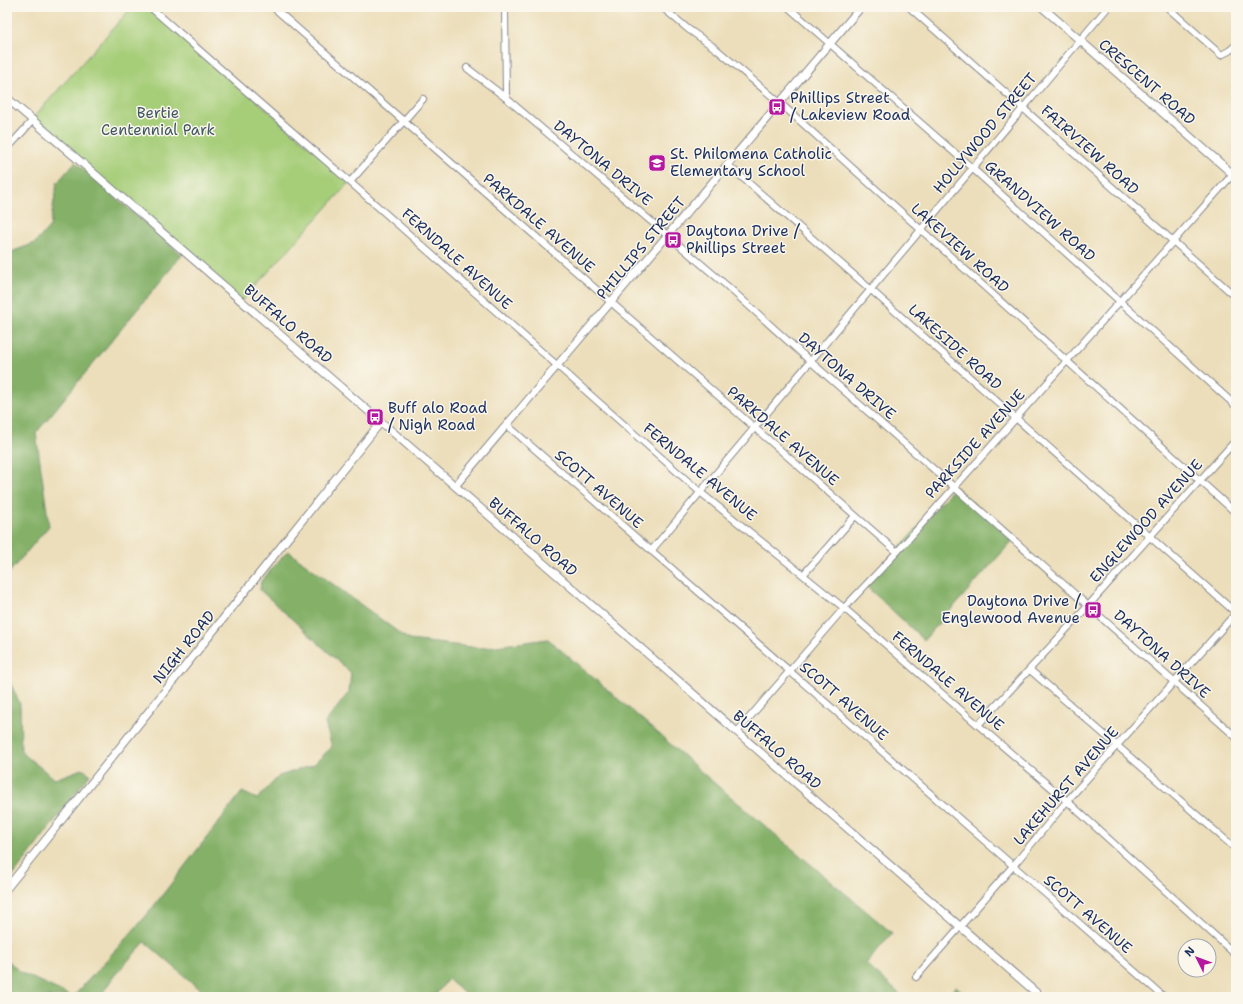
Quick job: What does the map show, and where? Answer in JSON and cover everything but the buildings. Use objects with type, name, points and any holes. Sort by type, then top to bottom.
[{"type":"street","name":"FERNDALE AVENUE","points":[[150,7],[700,492],[844,608],[1067,801],[1236,955]]},
{"type":"street","name":"PARKDALE AVENUE","points":[[273,7],[896,552]]},
{"type":"street","points":[[505,7],[506,98]]},
{"type":"street","name":"LAKEVIEW ROAD","points":[[662,7],[688,30],[715,48],[780,104],[1236,513]]},
{"type":"street","name":"GRANDVIEW ROAD","points":[[788,7],[972,168],[1236,406]]},
{"type":"street","name":"PHILLIPS STREET","points":[[455,486],[861,7]]},
{"type":"street","name":"FAIRVIEW ROAD","points":[[909,7],[1236,297]]},
{"type":"street","name":"CRESCENT ROAD","points":[[1042,7],[1234,176]]},
{"type":"street","name":"HOLLYWOOD STREET","points":[[650,551],[1108,7]]},
{"type":"street","points":[[1167,7],[1221,55],[1236,44]]},
{"type":"street","name":"DAYTONA DRIVE","points":[[467,68],[506,98],[726,285],[1236,738]]},
{"type":"street","name":"BUFFALO ROAD","points":[[7,98],[1041,997]]},
{"type":"street","points":[[350,182],[423,99]]},
{"type":"street","points":[[7,150],[32,120]]},
{"type":"street","name":"LAKESIDE ROAD","points":[[728,165],[1236,613]]},
{"type":"street","name":"PARKSIDE AVENUE","points":[[736,732],[790,672],[844,608],[896,552],[1173,241],[1234,176]]},
{"type":"street","name":"NIGH ROAD","points":[[7,888],[381,422]]},
{"type":"street","name":"SCOTT AVENUE","points":[[507,425],[1164,997]]},
{"type":"street","name":"ENGLEWOOD AVENUE","points":[[978,725],[1088,606],[1236,440]]},
{"type":"street","points":[[803,575],[855,516]]},
{"type":"street","name":"LAKEHURST AVENUE","points":[[916,977],[1013,866],[1067,801],[1236,613]]},
{"type":"street","points":[[1030,670],[1236,849]]},
{"type":"green space","name":"Bertie Centennial Park","points":[[132,7],[150,7],[350,182],[241,302],[32,119]]},
{"type":"green space","points":[[75,162],[182,255],[36,433],[49,526],[7,575],[7,252],[11,252],[35,243],[50,226],[57,183]]},
{"type":"green space","points":[[955,487],[1014,539],[924,640],[865,585]]},
{"type":"green space","points":[[288,551],[409,640],[481,648],[548,639],[699,770],[892,933],[866,964],[903,997],[468,997],[448,979],[434,997],[209,997],[145,942],[114,976],[100,997],[73,997],[146,916],[242,792],[257,799],[279,776],[313,765],[332,747],[325,723],[349,692],[351,673],[260,590],[261,581]]},
{"type":"green space","points":[[7,676],[20,704],[21,752],[55,779],[82,769],[90,774],[7,884]]},
{"type":"green space","points":[[7,960],[20,972],[73,997],[7,997]]},
{"type":"green space","points":[[956,986],[968,997],[946,997]]},
{"type":"place","name":"Phillips Street / Lakeview Road","points":[[777,107]]},
{"type":"place","name":"St. Philomena Catholic Elementary School","points":[[657,163]]},
{"type":"place","name":"Daytona Drive / Phillips Street","points":[[673,240]]},
{"type":"place","name":"Buff alo Road / Nigh Road","points":[[375,417]]},
{"type":"place","name":"Daytona Drive / Englewood Avenue","points":[[1093,610]]}]
